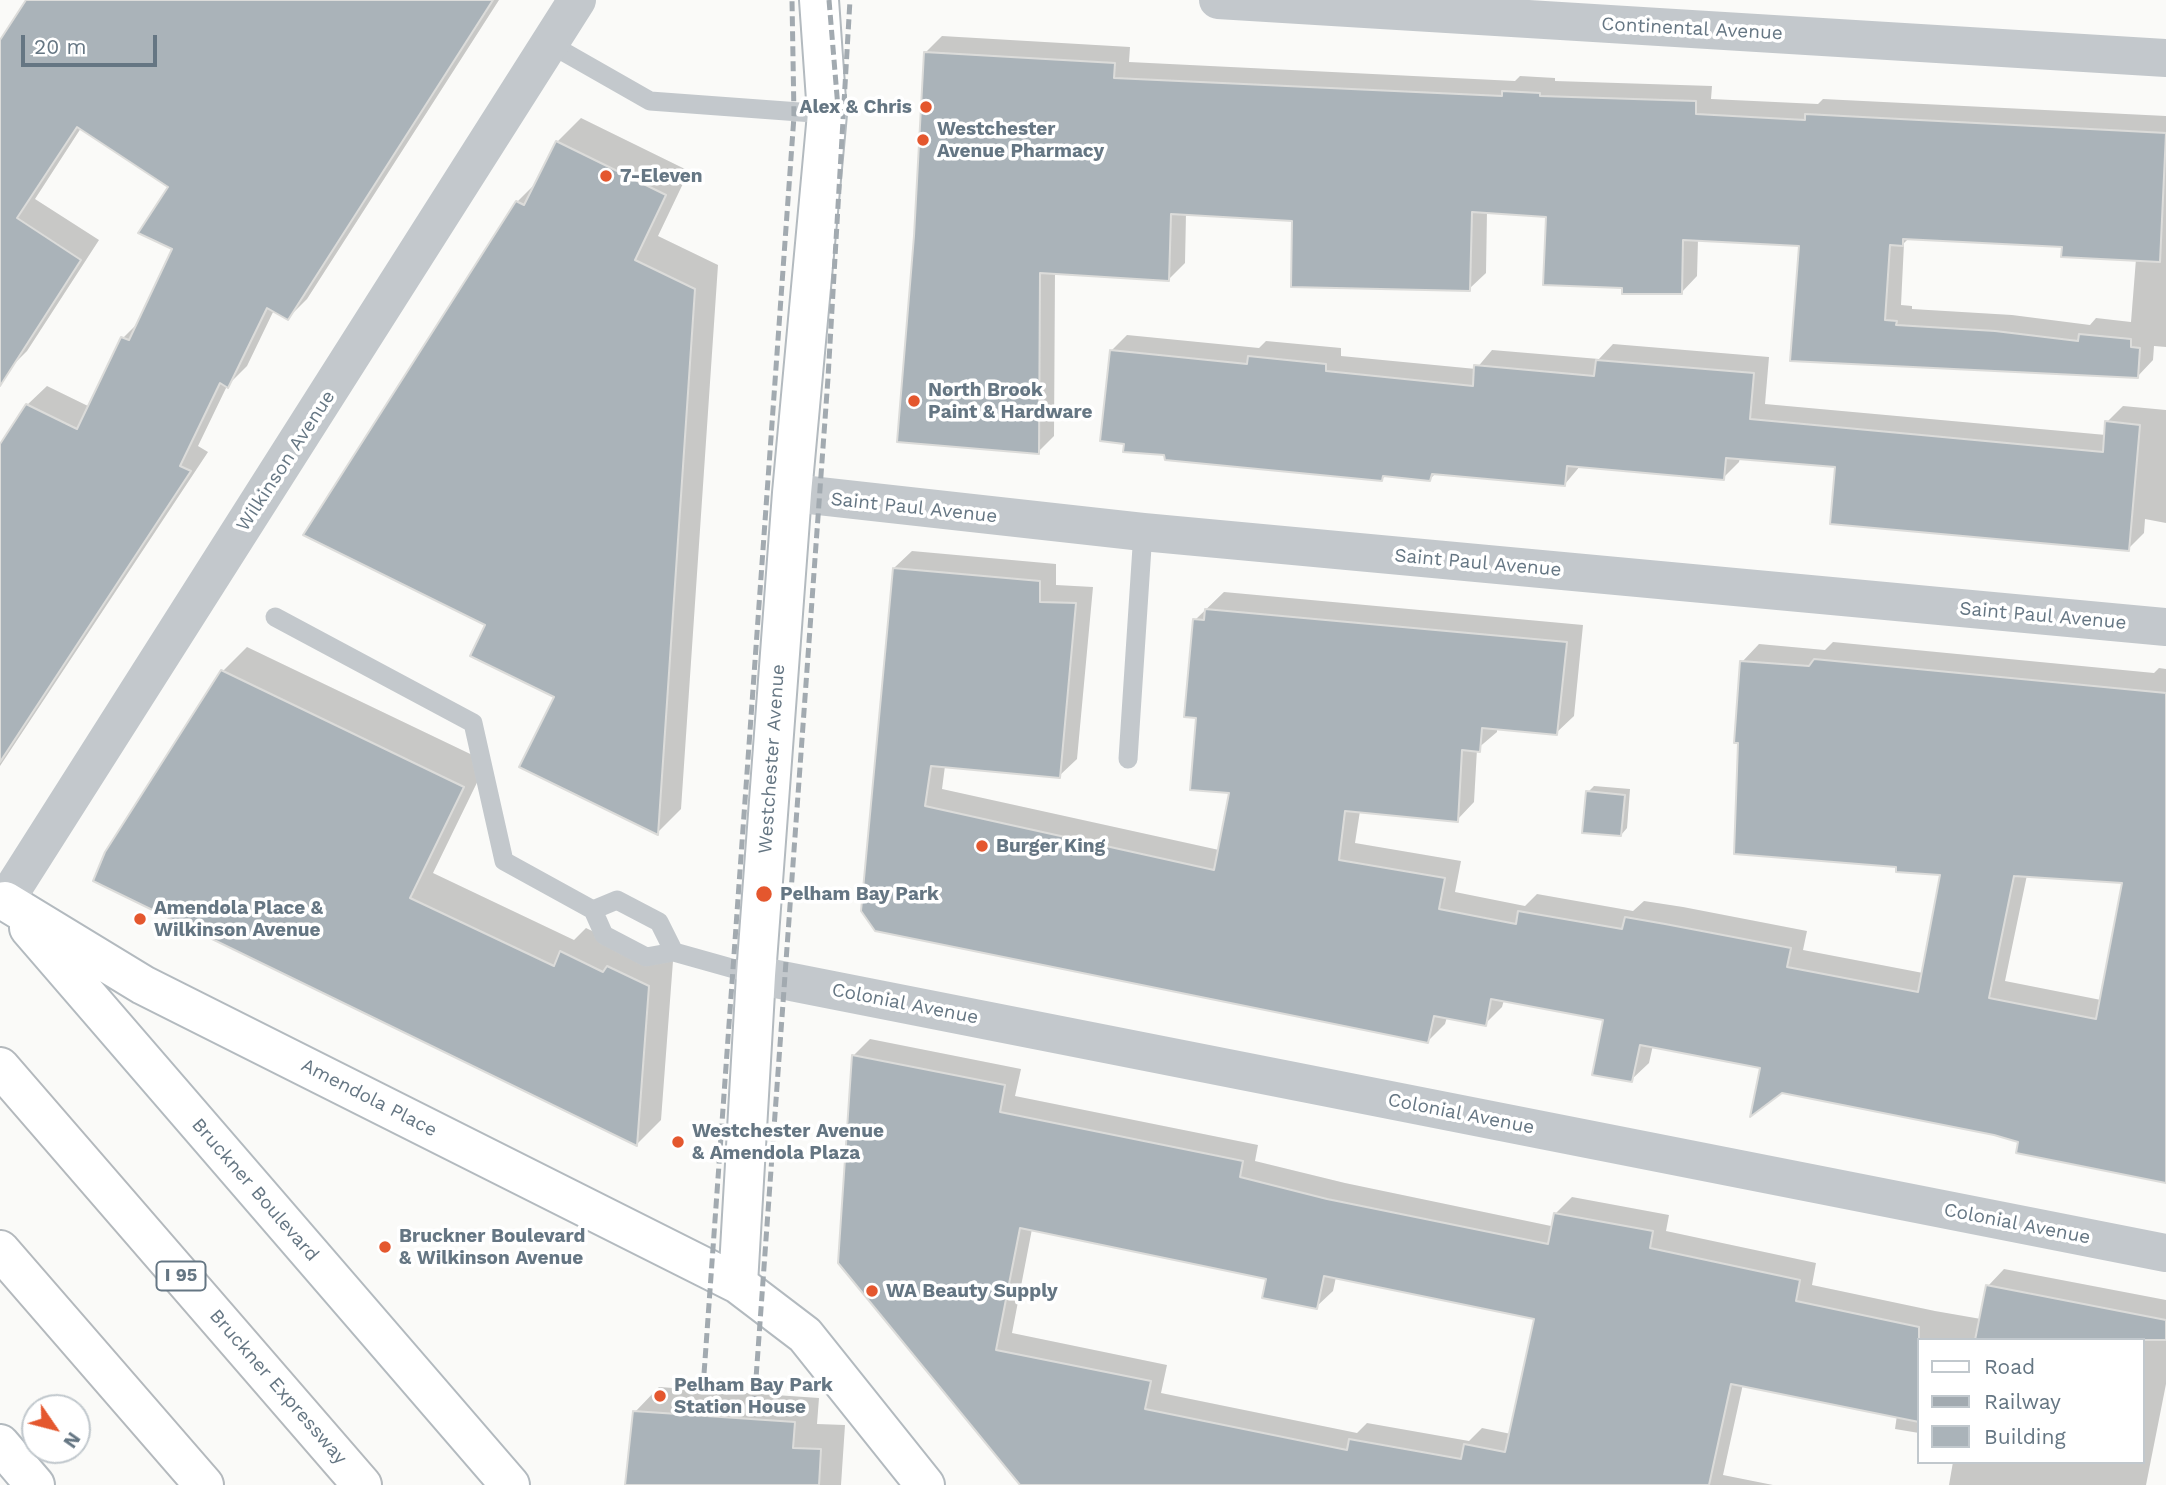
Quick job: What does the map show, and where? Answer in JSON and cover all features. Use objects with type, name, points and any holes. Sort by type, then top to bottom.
[{"type":"main road","name":"Westchester Avenue","points":[[738,1284],[756,975],[792,493],[827,114],[819,0]]},
{"type":"main road","name":"Amendola Place","points":[[1,905],[170,999],[738,1284]]},
{"type":"main road","name":"Bruckner Boulevard","points":[[1,905],[510,1485]]},
{"type":"main road","name":"Bruckner Expressway","points":[[0,1067],[362,1485]]},
{"type":"main road","points":[[0,1250],[204,1485]]},
{"type":"main road","points":[[738,1284],[805,1335],[925,1485]]},
{"type":"main road","points":[[0,1444],[36,1485]]},
{"type":"street","name":"Wilkinson Avenue","points":[[1,905],[577,0]]},
{"type":"street","name":"Continental Avenue","points":[[1218,0],[2166,58]]},
{"type":"street","name":"Saint Paul Avenue","points":[[792,493],[1143,532],[2166,627]]},
{"type":"street","name":"Colonial Avenue","points":[[756,975],[2166,1253]]},
{"type":"lane","points":[[550,44],[650,101],[827,114]]},
{"type":"lane","points":[[1128,759],[1143,532]]},
{"type":"lane","points":[[275,617],[472,723],[504,861],[593,910],[604,935],[646,957],[674,952],[756,975]]},
{"type":"lane","points":[[593,910],[617,900],[659,922],[674,952]]},
{"type":"building","points":[[26,0],[493,0],[288,320],[267,308],[228,388],[220,383],[180,466],[191,471],[0,762],[0,444],[26,404],[77,429],[121,337],[129,340],[172,249],[138,233],[168,187],[77,127],[17,218],[81,260],[0,386],[0,40]]},
{"type":"building","points":[[924,52],[1115,63],[1114,78],[1502,96],[1502,91],[1540,93],[1540,96],[1696,101],[1696,114],[1805,120],[1805,114],[2166,133],[2160,262],[2061,257],[2062,247],[1903,239],[1903,246],[1890,245],[1885,320],[1897,321],[1896,325],[1995,331],[2078,341],[2079,334],[2131,339],[2131,347],[2140,348],[2138,378],[1790,361],[1799,246],[1683,240],[1682,294],[1622,294],[1622,288],[1543,285],[1546,217],[1472,212],[1470,291],[1291,287],[1292,221],[1171,214],[1169,281],[1040,273],[1039,454],[897,442],[914,236]]},
{"type":"building","points":[[556,141],[666,195],[635,260],[695,289],[658,835],[519,767],[554,697],[470,656],[485,625],[303,535],[516,201],[524,205]]},
{"type":"building","points":[[1110,350],[1247,364],[1248,356],[1326,364],[1326,371],[1473,386],[1474,365],[1594,376],[1596,360],[1754,373],[1750,419],[2103,452],[2105,421],[2140,425],[2129,551],[1830,524],[1835,467],[1726,458],[1724,480],[1567,466],[1565,486],[1432,474],[1430,481],[1383,476],[1382,481],[1165,460],[1164,455],[1123,452],[1124,444],[1100,441]]},
{"type":"building","points":[[893,568],[1040,581],[1040,602],[1076,603],[1060,778],[931,766],[925,806],[1214,870],[1229,793],[1190,790],[1196,718],[1184,717],[1193,619],[1204,620],[1205,609],[1567,642],[1557,735],[1482,728],[1480,752],[1462,750],[1458,822],[1345,811],[1339,860],[1445,878],[1439,909],[1516,924],[1518,911],[1622,929],[1625,917],[1791,948],[1787,967],[1918,992],[1940,875],[1896,872],[1896,867],[1734,854],[1738,743],[1734,743],[1740,661],[1809,666],[1814,659],[2166,693],[2166,1183],[2016,1153],[2018,1142],[1994,1135],[1782,1093],[1750,1117],[1760,1068],[1640,1045],[1632,1082],[1592,1075],[1603,1020],[1491,999],[1486,1026],[1434,1016],[1428,1043],[875,931],[861,911]],"holes":[[[2014,876],[2122,883],[2096,1019],[1989,998]]]},
{"type":"building","points":[[221,670],[464,787],[410,898],[554,966],[560,951],[603,972],[607,966],[649,986],[637,1146],[93,881],[105,852]]},
{"type":"building","points":[[1586,791],[1625,795],[1621,836],[1582,833]]},
{"type":"building","points":[[852,1055],[1005,1085],[1000,1112],[1243,1161],[1240,1177],[1327,1199],[1548,1244],[1554,1213],[1653,1231],[1650,1248],[1800,1280],[1796,1301],[1919,1327],[1918,1422],[1731,1384],[1709,1485],[1020,1485],[838,1263]],"holes":[[[1020,1228],[1266,1279],[1262,1298],[1317,1309],[1324,1276],[1534,1319],[1505,1452],[1464,1444],[1461,1459],[1349,1439],[1347,1450],[1145,1409],[1151,1381],[996,1350]]]},
{"type":"building","points":[[1986,1285],[2166,1320],[2166,1340],[1975,1338]]},
{"type":"building","name":"Pelham Bay Park Station House","points":[[633,1411],[795,1422],[793,1448],[821,1449],[819,1485],[625,1485]]},
{"type":"railway","points":[[703,1388],[794,116],[792,0]]},
{"type":"railway","points":[[829,0],[838,108]]},
{"type":"railway","points":[[754,1406],[828,378],[850,0]]},
{"type":"place","name":"Alex & Chris","points":[[926,107]]},
{"type":"place","name":"Westchester Avenue Pharmacy","points":[[923,140]]},
{"type":"place","name":"7-Eleven","points":[[606,176]]},
{"type":"place","name":"North Brook Paint & Hardware","points":[[914,401]]},
{"type":"place","name":"Burger King","points":[[982,846]]},
{"type":"place","name":"Pelham Bay Park","points":[[764,894]]},
{"type":"place","name":"Amendola Place & Wilkinson Avenue","points":[[140,919]]},
{"type":"place","name":"Westchester Avenue & Amendola Plaza","points":[[678,1142]]},
{"type":"place","name":"Bruckner Boulevard & Wilkinson Avenue","points":[[385,1247]]},
{"type":"place","name":"WA Beauty Supply","points":[[872,1291]]},
{"type":"place","name":"Pelham Bay Park Station House","points":[[660,1396]]}]
